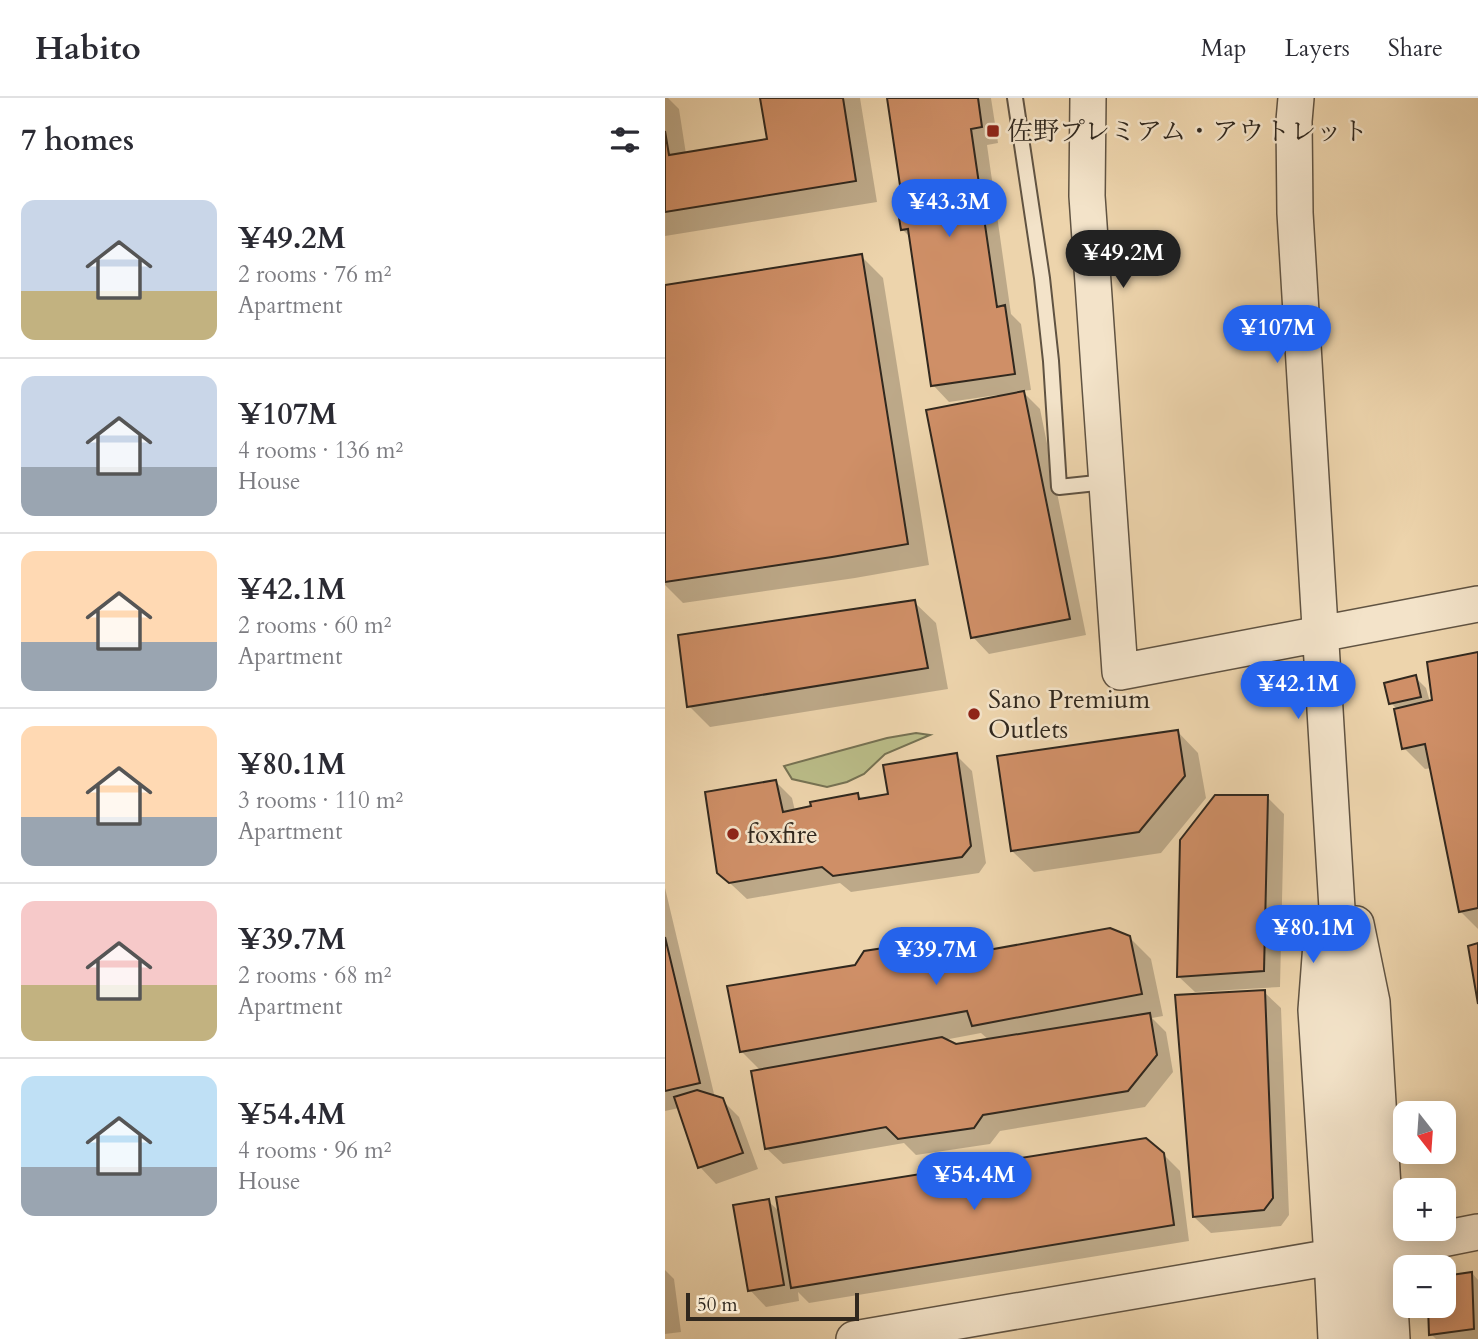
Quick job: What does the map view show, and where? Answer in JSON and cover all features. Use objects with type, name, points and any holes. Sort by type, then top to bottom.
[{"type":"street","points":[[1088,98],[1087,196],[1120,672],[1478,604]]},
{"type":"street","points":[[1296,98],[1295,213],[1363,1339]]},
{"type":"street","points":[[1331,804],[1372,1002],[1392,1339]]},
{"type":"street","points":[[1331,804],[1317,1010],[1336,1339]]},
{"type":"street","points":[[1387,1250],[1478,1232]]},
{"type":"street","points":[[853,1339],[1332,1257]]},
{"type":"lane","points":[[1015,98],[1042,278],[1051,360],[1059,487],[1106,482]]},
{"type":"green space","points":[[916,733],[930,735],[885,754],[864,774],[827,787],[792,779],[784,766],[887,738]]},
{"type":"building","points":[[760,98],[843,98],[856,181],[665,212],[665,131],[669,155],[767,139]]},
{"type":"building","points":[[887,98],[978,98],[982,127],[971,129],[997,307],[1005,305],[1015,374],[931,386],[908,229],[901,230],[895,193],[901,192]]},
{"type":"building","points":[[862,254],[908,544],[665,582],[665,285]]},
{"type":"building","points":[[1024,391],[1070,619],[971,638],[926,410]]},
{"type":"building","points":[[915,600],[928,668],[687,707],[678,635]]},
{"type":"building","points":[[1478,652],[1478,908],[1459,912],[1425,744],[1402,749],[1394,709],[1432,700],[1427,662]]},
{"type":"building","points":[[1416,675],[1421,697],[1389,704],[1384,683]]},
{"type":"building","points":[[1178,730],[1185,776],[1139,832],[1011,851],[997,756]]},
{"type":"building","points":[[957,753],[971,846],[962,857],[833,876],[822,867],[729,883],[717,873],[705,792],[776,780],[783,812],[811,806],[810,802],[858,793],[859,799],[888,794],[883,765]]},
{"type":"building","points":[[1215,795],[1268,795],[1264,971],[1177,977],[1180,840]]},
{"type":"building","points":[[1110,928],[1130,936],[1142,994],[972,1026],[967,1011],[740,1052],[727,986],[855,965],[864,951],[950,938],[966,954]]},
{"type":"building","points":[[665,937],[700,1083],[665,1091]]},
{"type":"building","points":[[1478,943],[1478,1004],[1468,946]]},
{"type":"building","points":[[1265,990],[1273,1198],[1264,1210],[1193,1217],[1175,995]]},
{"type":"building","points":[[1150,1013],[1157,1055],[1128,1091],[983,1115],[974,1128],[898,1139],[886,1127],[765,1149],[751,1071],[942,1037],[956,1044]]},
{"type":"building","points":[[697,1090],[723,1098],[743,1153],[698,1168],[674,1097]]},
{"type":"building","points":[[1146,1138],[1164,1153],[1174,1225],[791,1288],[776,1197]]},
{"type":"building","points":[[769,1199],[784,1285],[748,1291],[733,1205]]},
{"type":"building","points":[[1472,1272],[1474,1329],[1429,1335],[1428,1318],[1456,1318],[1456,1274]]},
{"type":"place","name":"佐野プレミアム・アウトレット","points":[[993,131]]},
{"type":"place","name":"Sano Premium Outlets","points":[[974,714]]},
{"type":"place","name":"foxfire","points":[[733,834]]}]
